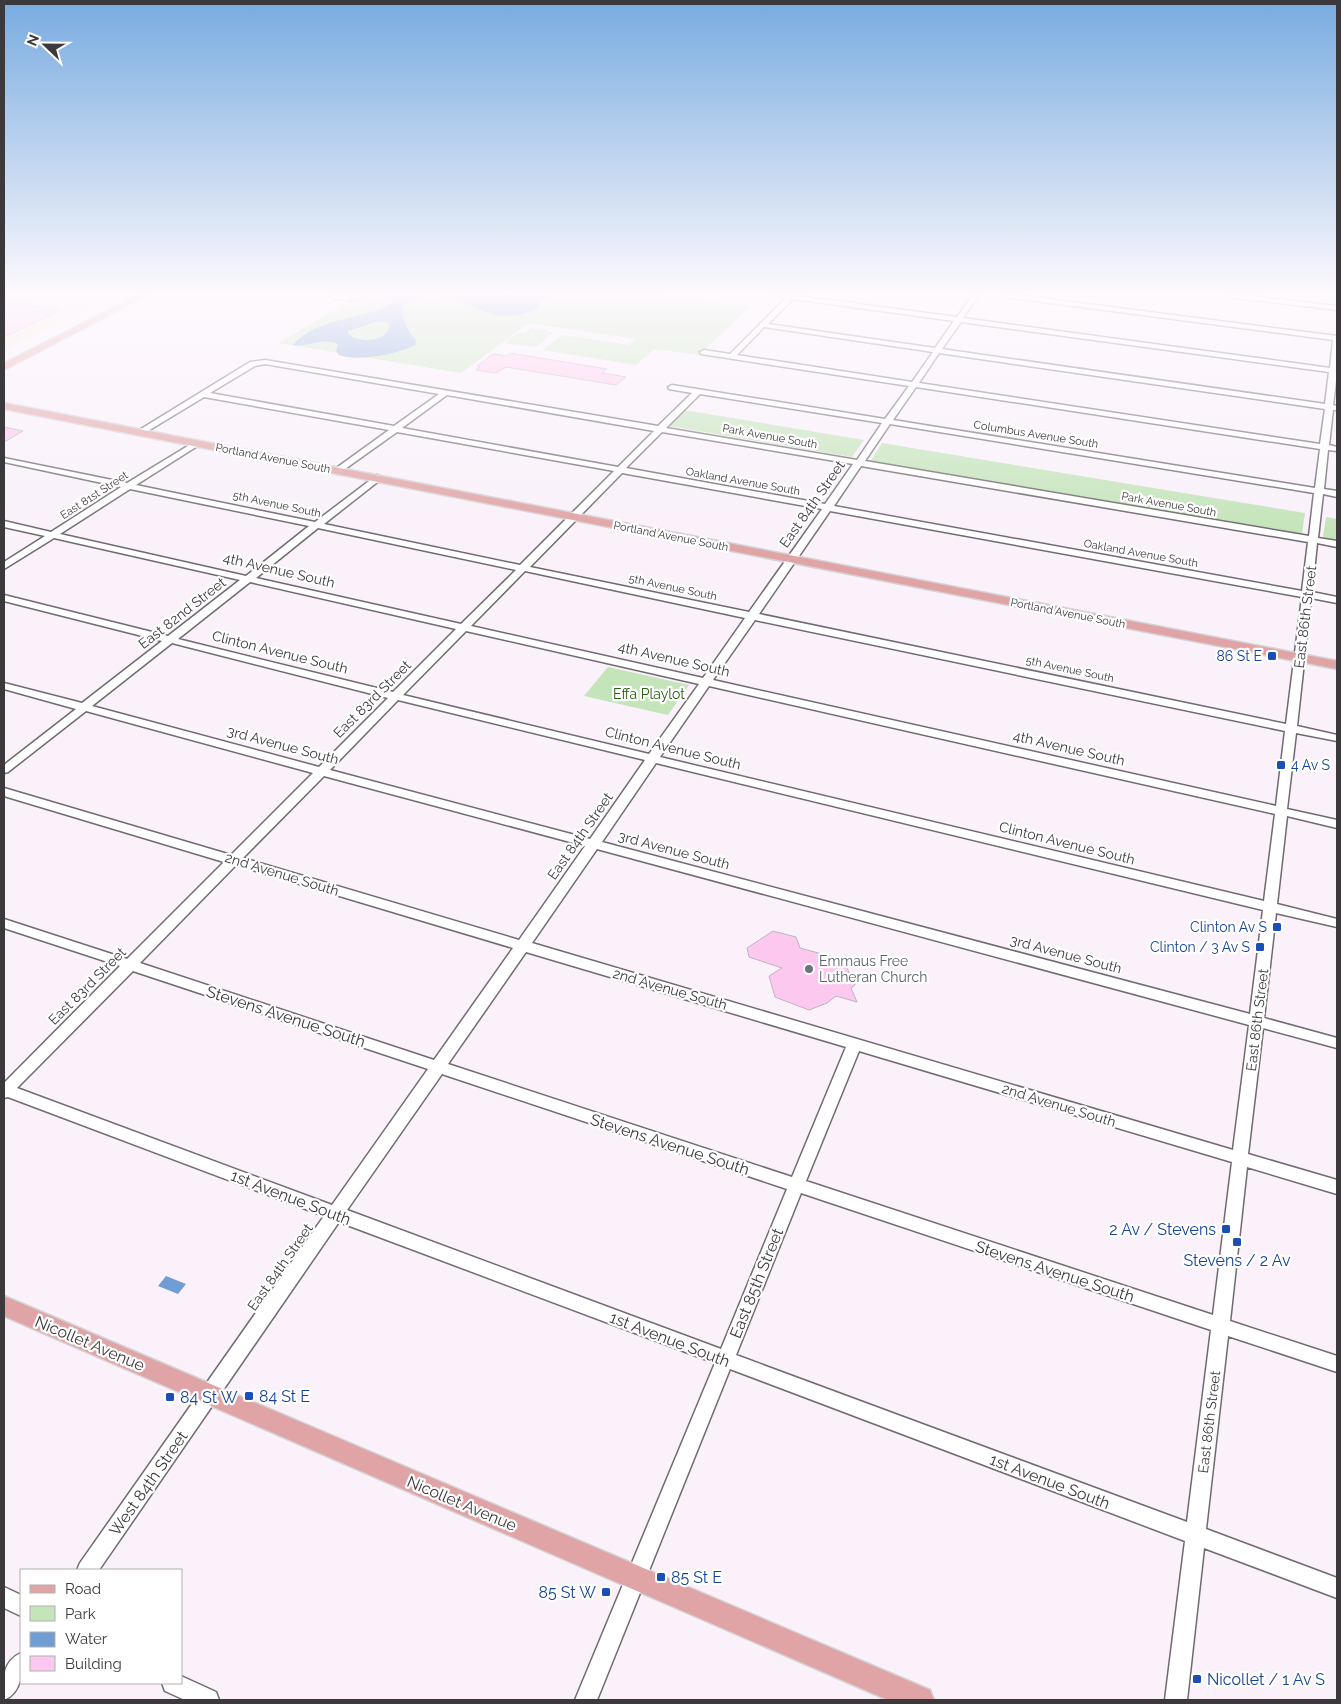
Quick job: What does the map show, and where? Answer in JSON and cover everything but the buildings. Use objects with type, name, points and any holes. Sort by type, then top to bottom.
[{"type":"main road","name":"Portland Avenue South","points":[[4,406],[1337,665]]},
{"type":"main road","name":"Nicollet Avenue","points":[[4,1306],[920,1700]]},
{"type":"street","name":"Park Avenue South","points":[[203,394],[236,375]]},
{"type":"street","name":"Park Avenue South","points":[[343,375],[1337,544]]},
{"type":"street","points":[[852,375],[1331,448]]},
{"type":"street","name":"East 84th Street","points":[[209,1395],[920,375]]},
{"type":"street","points":[[1107,375],[1333,407]]},
{"type":"street","name":"East 86th Street","points":[[1176,1700],[1319,491],[1331,448],[1335,375]]},
{"type":"street","name":"Columbus Avenue South","points":[[672,387],[1337,494]]},
{"type":"street","name":"East 83rd Street","points":[[4,1090],[698,391]]},
{"type":"street","points":[[338,471],[446,392]]},
{"type":"street","points":[[140,432],[203,394]]},
{"type":"street","name":"Oakland Avenue South","points":[[203,394],[1337,600]]},
{"type":"street","name":"East 81st Street","points":[[4,566],[196,443]]},
{"type":"street","name":"5th Avenue South","points":[[4,460],[1337,738]]},
{"type":"street","name":"East 82nd Street","points":[[4,770],[377,478]]},
{"type":"street","name":"4th Avenue South","points":[[4,524],[1337,824]]},
{"type":"street","name":"Clinton Avenue South","points":[[4,598],[396,696],[1337,923]]},
{"type":"street","name":"3rd Avenue South","points":[[4,686],[1337,1043]]},
{"type":"street","name":"2nd Avenue South","points":[[4,792],[1337,1187]]},
{"type":"street","name":"Stevens Avenue South","points":[[4,923],[1337,1364]]},
{"type":"street","name":"East 85th Street","points":[[586,1700],[854,1044]]},
{"type":"street","name":"1st Avenue South","points":[[4,1090],[1337,1588]]},
{"type":"street","name":"West 84th Street","points":[[88,1569],[209,1395]]},
{"type":"street","points":[[4,1597],[20,1605]]},
{"type":"street","points":[[4,1688],[20,1665]]},
{"type":"street","points":[[175,1684],[208,1700]]},
{"type":"green space","points":[[684,410],[864,440],[852,457],[669,426]]},
{"type":"green space","points":[[882,443],[1305,513],[1302,534],[870,462]]},
{"type":"green space","points":[[1326,517],[1337,519],[1337,541],[1323,537]]},
{"type":"green space","name":"Effa Playlot","points":[[608,667],[689,685],[668,715],[584,696]]},
{"type":"water","points":[[166,1276],[186,1284],[178,1294],[158,1286]]},
{"type":"place","name":"86 St E","points":[[1272,656]]},
{"type":"place","name":"4 Av S","points":[[1281,765]]},
{"type":"place","name":"Clinton Av S","points":[[1277,927]]},
{"type":"place","name":"Clinton / 3 Av S","points":[[1260,947]]},
{"type":"place","name":"Emmaus Free Lutheran Church","points":[[809,969]]},
{"type":"place","name":"2 Av / Stevens","points":[[1226,1229]]},
{"type":"place","name":"Stevens / 2 Av","points":[[1237,1242]]},
{"type":"place","name":"84 St E","points":[[249,1396]]},
{"type":"place","name":"84 St W","points":[[170,1397]]},
{"type":"place","name":"85 St E","points":[[661,1577]]},
{"type":"place","name":"85 St W","points":[[606,1592]]},
{"type":"place","name":"Nicollet / 1 Av S","points":[[1197,1679]]}]
